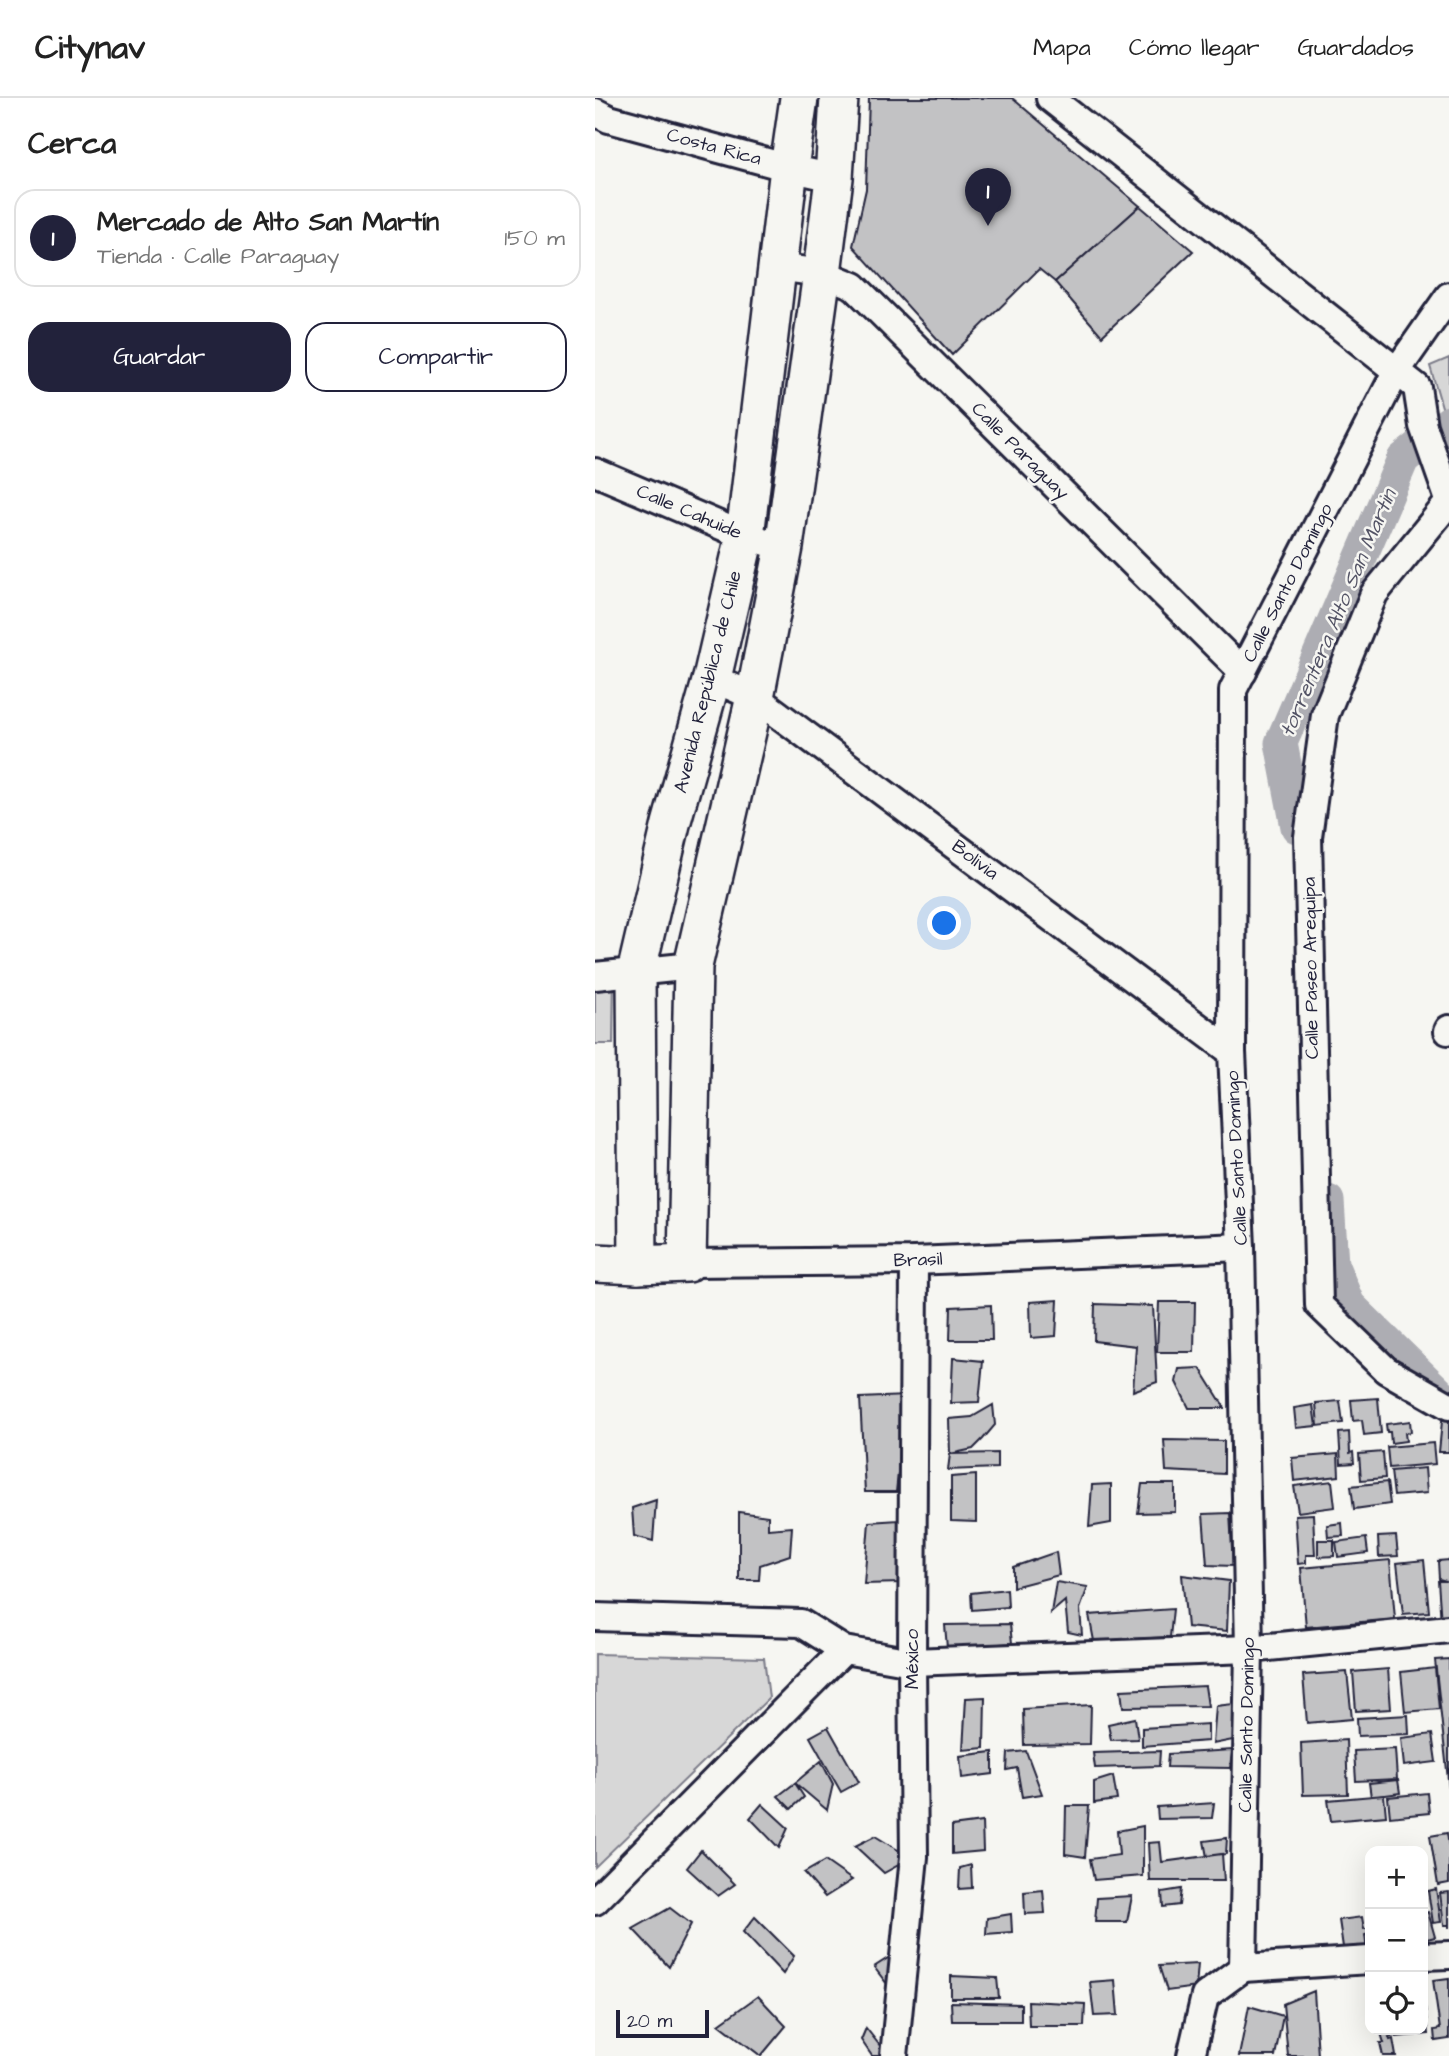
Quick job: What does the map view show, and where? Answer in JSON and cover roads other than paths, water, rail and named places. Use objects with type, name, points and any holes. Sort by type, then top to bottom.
[{"type":"street","name":"Avenida República de Chile","points":[[638,1265],[636,973],[671,824],[712,678],[745,536],[799,98]]},
{"type":"street","points":[[687,1263],[693,967],[755,697],[783,547],[834,178],[839,98]]},
{"type":"street","points":[[1050,98],[1417,387],[1423,426],[1449,501]]},
{"type":"street","name":"Costa Rica","points":[[595,112],[609,119],[834,178]]},
{"type":"street","name":"Calle Paraguay","points":[[777,267],[822,273],[854,286],[1243,672]]},
{"type":"street","name":"Calle Santo Domingo","points":[[1243,1968],[1249,1649],[1241,1247],[1232,1052],[1233,690],[1396,372],[1449,296]]},
{"type":"street","name":"Calle Cahuide","points":[[595,472],[745,536],[783,547]]},
{"type":"street","name":"Calle Paseo Arequipa","points":[[1449,501],[1374,594],[1325,715],[1308,837],[1319,1304],[1386,1370],[1449,1406]]},
{"type":"street","name":"Bolivia","points":[[712,678],[755,697],[1232,1052]]},
{"type":"street","points":[[595,976],[693,967]]},
{"type":"street","name":"Brasil","points":[[595,1263],[638,1265],[914,1261],[1241,1247]]},
{"type":"street","name":"México","points":[[894,2056],[914,1857],[914,1261]]},
{"type":"street","points":[[595,1618],[801,1623],[844,1650],[912,1662],[1249,1649],[1449,1629]]},
{"type":"street","points":[[595,1901],[844,1650]]},
{"type":"street","points":[[1428,1956],[1449,1955]]},
{"type":"street","points":[[1191,2056],[1205,1996],[1243,1968],[1365,1960]]},
{"type":"waterway","name":"torrentera Alto San Martin","points":[[1297,827],[1281,743],[1403,459],[1449,422]]},
{"type":"waterway","name":"torrentera Alto San Martin","points":[[1328,1201],[1332,1264],[1349,1305],[1449,1400]]},
{"type":"place","name":"Mercado de Alto San Martín","points":[[988,226]]}]
